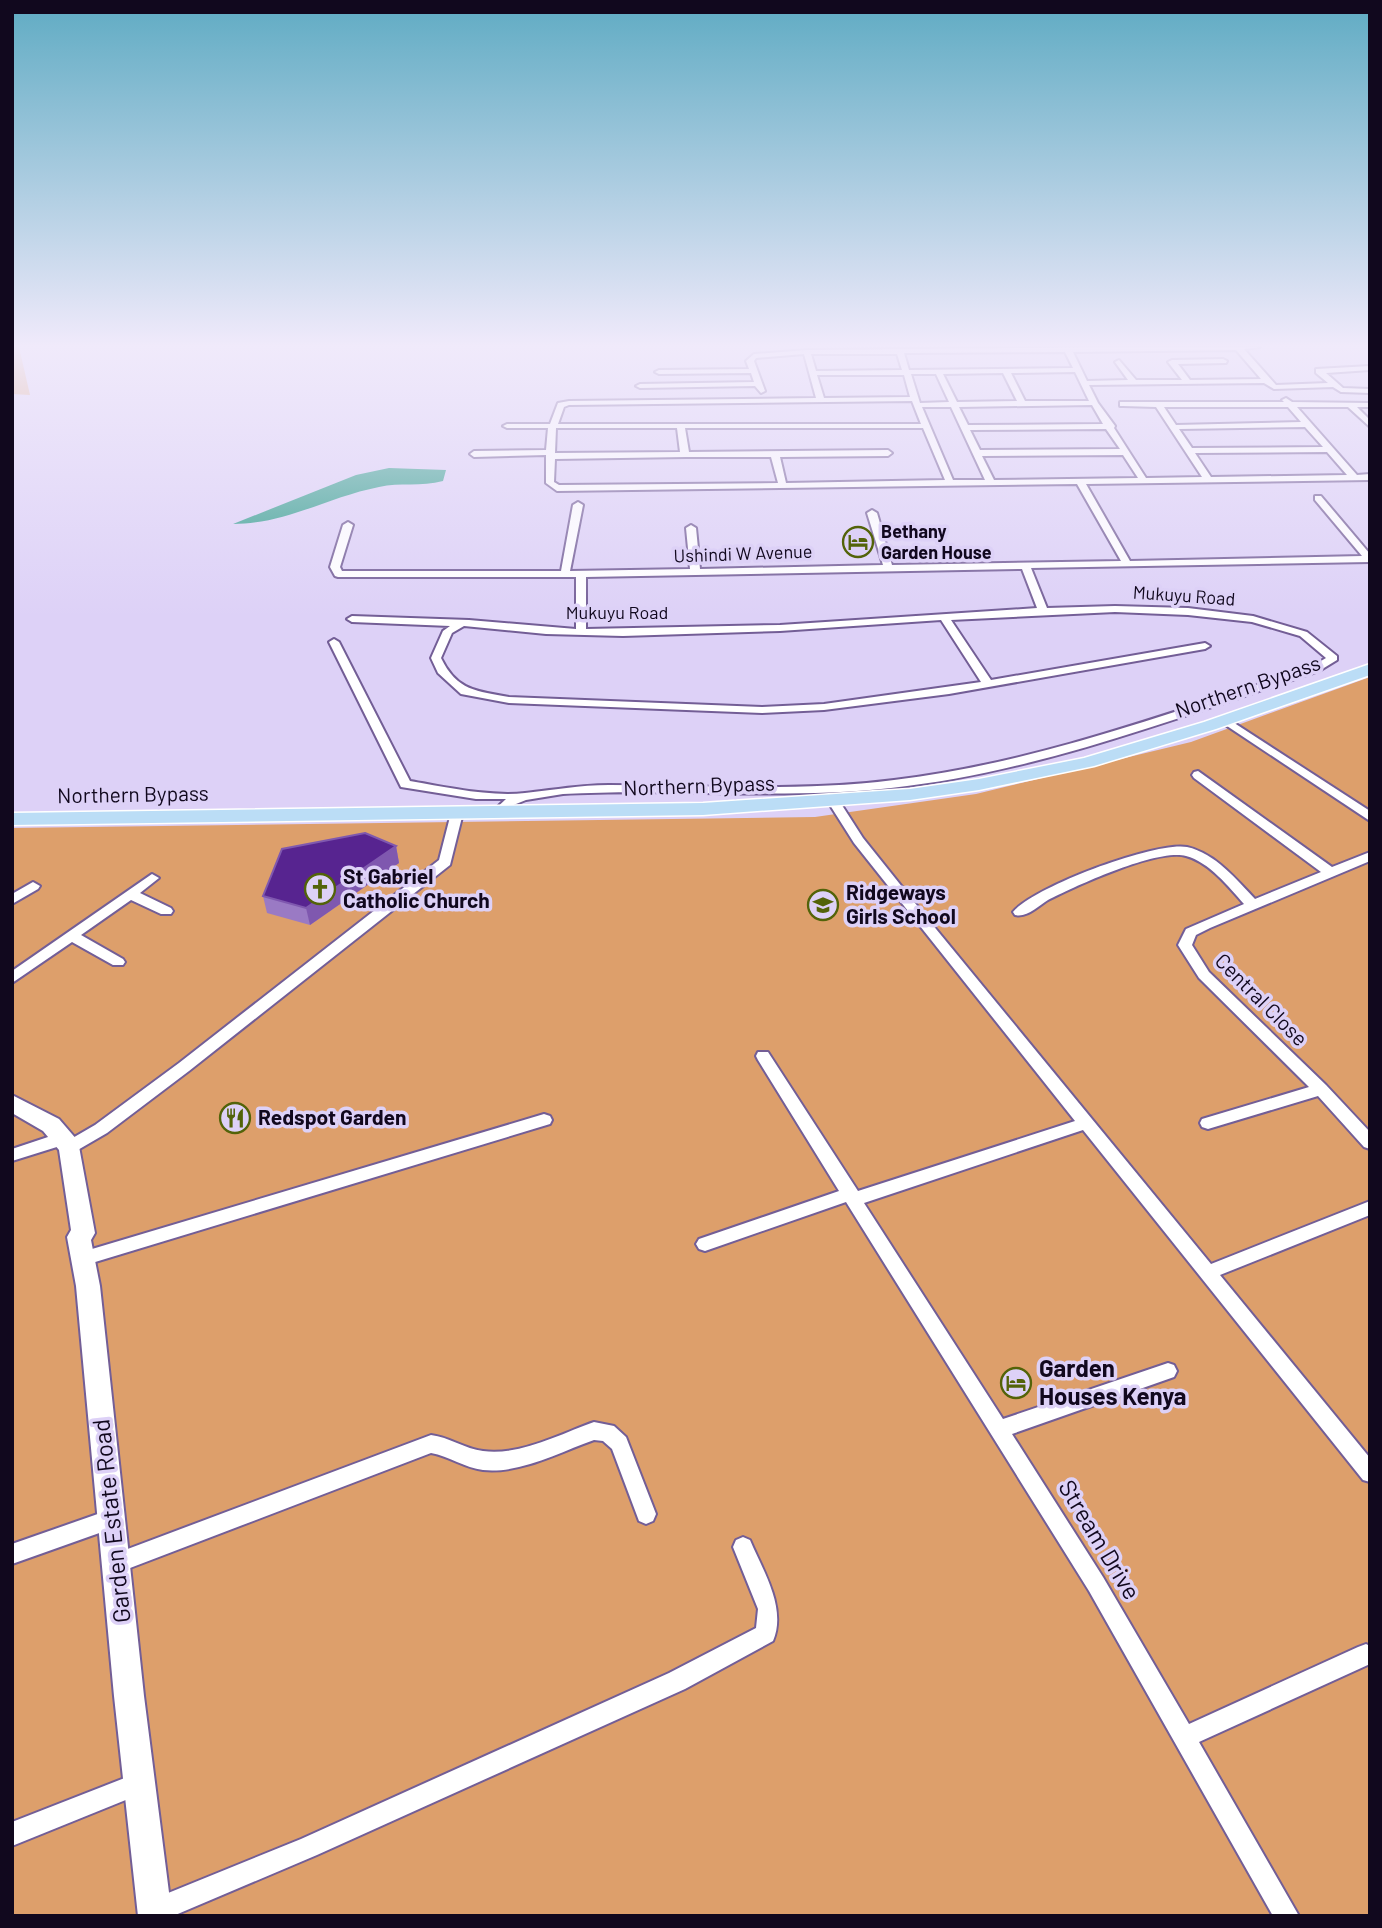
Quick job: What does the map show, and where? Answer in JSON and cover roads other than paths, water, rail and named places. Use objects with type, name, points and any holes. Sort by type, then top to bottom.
[{"type":"main road","name":"Northern Bypass","points":[[12,819],[637,812],[807,797],[834,802],[1018,777],[1105,757],[1225,720],[1370,668]]},
{"type":"street","points":[[551,437],[550,483],[554,488],[1370,477]]},
{"type":"street","points":[[682,437],[685,455]]},
{"type":"street","points":[[930,437],[950,483]]},
{"type":"street","points":[[970,437],[991,483]]},
{"type":"street","points":[[1117,437],[1144,481]]},
{"type":"street","points":[[1181,437],[1209,480]]},
{"type":"street","points":[[1319,437],[1354,477]]},
{"type":"street","points":[[1191,451],[1330,449]]},
{"type":"street","points":[[978,453],[1126,452]]},
{"type":"street","points":[[474,454],[888,453]]},
{"type":"street","points":[[775,454],[782,483]]},
{"type":"street","points":[[1080,481],[1127,563]]},
{"type":"street","points":[[1318,498],[1369,559]]},
{"type":"street","points":[[565,574],[578,505]]},
{"type":"street","points":[[872,513],[888,567]]},
{"type":"street","name":"Ushindi W Avenue","points":[[348,525],[335,567],[338,575],[581,574],[1369,559]]},
{"type":"street","points":[[691,527],[695,571]]},
{"type":"street","points":[[1025,565],[1043,610]]},
{"type":"street","points":[[581,574],[581,631]]},
{"type":"street","name":"Mukuyu Road","points":[[334,642],[402,780],[409,785],[453,792],[519,796],[608,789],[807,797],[914,781],[1004,764],[1177,714],[1315,669],[1333,659],[1307,639],[1283,628],[1224,614],[1043,610],[749,630],[581,631],[462,623],[352,620]]},
{"type":"street","points":[[944,617],[988,685]]},
{"type":"street","points":[[462,623],[448,631],[439,646],[436,658],[442,671],[464,692],[509,700],[794,709],[988,685],[1205,646]]},
{"type":"street","points":[[1177,714],[1197,729]]},
{"type":"street","points":[[1225,720],[1370,817]]},
{"type":"street","points":[[1004,764],[1018,777]]},
{"type":"street","points":[[1198,775],[1331,873]]},
{"type":"street","points":[[12,1155],[102,1129],[444,862],[453,813],[453,792]]},
{"type":"street","points":[[497,813],[505,804],[519,796]]},
{"type":"street","points":[[834,802],[874,860],[1370,1473]]},
{"type":"street","points":[[1020,912],[1058,889],[1172,850],[1183,850],[1198,856],[1253,905]]},
{"type":"street","name":"Central Close","points":[[1366,863],[1331,873],[1191,932],[1185,941],[1185,950],[1204,975],[1321,1089],[1370,1143]]},
{"type":"street","points":[[12,978],[152,878]]},
{"type":"street","points":[[12,900],[33,886]]},
{"type":"street","points":[[130,894],[166,911]]},
{"type":"street","points":[[71,936],[118,962]]},
{"type":"street","name":"Stream Drive","points":[[763,1056],[1001,1429],[1185,1737],[1287,1916]]},
{"type":"street","points":[[1208,1123],[1321,1089]]},
{"type":"street","points":[[12,1103],[65,1140]]},
{"type":"street","points":[[82,1259],[544,1120]]},
{"type":"street","points":[[705,1244],[1086,1124]]},
{"type":"street","name":"Garden Estate Road","points":[[65,1140],[83,1233],[79,1237],[88,1286],[155,1913]]},
{"type":"street","points":[[1207,1273],[1370,1208]]},
{"type":"street","points":[[1001,1429],[1168,1371]]},
{"type":"street","points":[[117,1563],[430,1444],[443,1445],[473,1459],[488,1461],[509,1458],[594,1432],[607,1432],[619,1443],[646,1514]]},
{"type":"street","points":[[12,1554],[112,1519]]},
{"type":"street","points":[[155,1913],[309,1847],[664,1687],[766,1634],[768,1609],[743,1547]]},
{"type":"street","points":[[1185,1737],[1366,1656]]},
{"type":"street","points":[[12,1834],[140,1783]]},
{"type":"place","name":"Bethany Garden House","points":[[858,542]]},
{"type":"place","name":"St Gabriel Catholic Church","points":[[320,889]]},
{"type":"place","name":"Ridgeways Girls School","points":[[823,905]]},
{"type":"place","name":"Redspot Garden","points":[[235,1118]]},
{"type":"place","name":"Garden Houses Kenya","points":[[1016,1383]]}]
